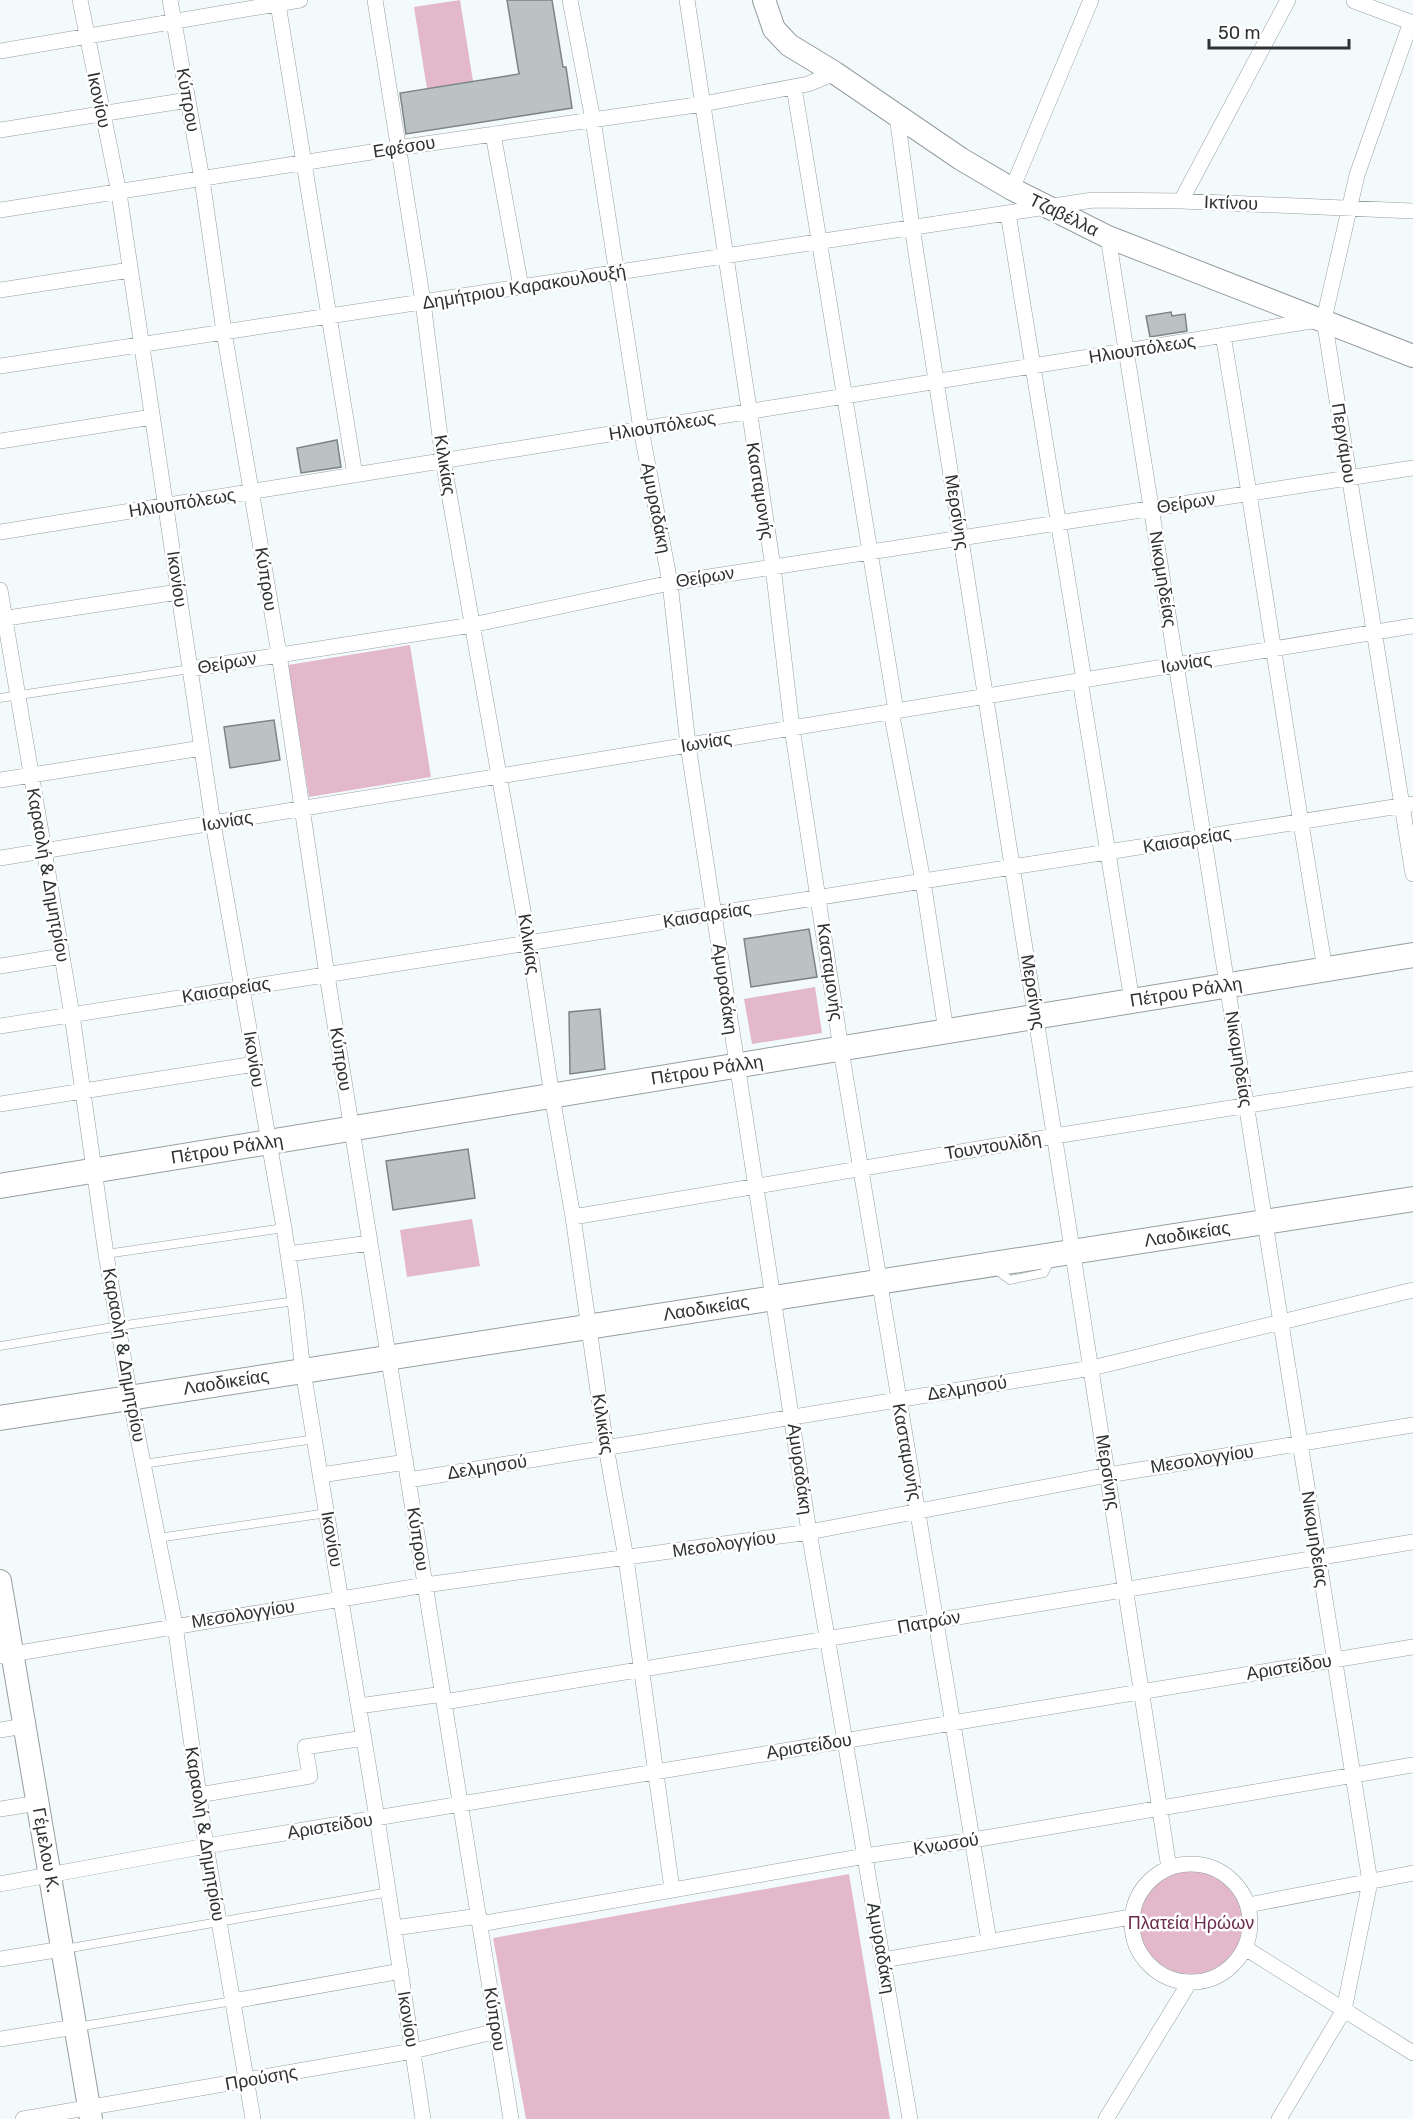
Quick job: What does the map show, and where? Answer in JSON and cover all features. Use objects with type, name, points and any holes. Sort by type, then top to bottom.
[{"type":"main road","name":"Τζαβέλλα","points":[[764,0],[774,29],[789,45],[835,73],[961,159],[1012,189],[1108,237],[1324,319],[1413,356]]},
{"type":"main road","name":"Πέτρου Ράλλη","points":[[0,1186],[1413,955]]},
{"type":"main road","name":"Λαοδικείας","points":[[0,1418],[1413,1199]]},
{"type":"main road","name":"Γέμελου Κ.","points":[[0,1581],[6,1654],[24,1726],[90,2114]]},
{"type":"street","name":"Ικονίου","points":[[80,0],[119,193],[213,823],[284,1228],[303,1371],[342,1598],[423,2119]]},
{"type":"street","name":"Κύπρου","points":[[170,0],[202,179],[224,332],[279,654],[327,975],[512,2119]]},
{"type":"street","points":[[0,51],[300,0]]},
{"type":"street","name":"Κιλικίας","points":[[375,0],[423,302],[443,460],[529,944],[573,1217],[606,1447],[626,1558],[672,1889]]},
{"type":"street","name":"Αμυραδάκη","points":[[570,0],[593,120],[641,429],[670,583],[688,745],[809,1532],[910,2119]]},
{"type":"street","name":"Κασταμονής","points":[[687,0],[773,567],[792,728],[841,1048],[989,1941]]},
{"type":"street","points":[[1012,189],[1091,0]]},
{"type":"street","points":[[1181,201],[1288,0]]},
{"type":"street","points":[[1354,1],[1412,22]]},
{"type":"street","points":[[278,4],[355,475]]},
{"type":"street","name":"Περγάμου","points":[[1412,22],[1356,175],[1324,319],[1374,632],[1407,805],[1413,874]]},
{"type":"street","name":"Εφέσου","points":[[0,210],[397,148],[703,104],[801,86],[835,73]]},
{"type":"street","points":[[801,86],[820,242],[946,1031]]},
{"type":"street","points":[[0,130],[188,100]]},
{"type":"street","name":"Μερσίνης","points":[[897,116],[912,227],[1055,1136],[1063,1253],[1092,1368],[1169,1868]]},
{"type":"street","points":[[493,134],[521,287]]},
{"type":"street","name":"Ικτίνου","points":[[1048,207],[1093,200],[1181,201],[1413,211]]},
{"type":"street","name":"Δημήτριου Καρακουλουξή","points":[[0,366],[1048,207]]},
{"type":"street","points":[[1008,213],[1059,523],[1132,1000]]},
{"type":"street","name":"Νικομηδείας","points":[[1108,237],[1370,1882]]},
{"type":"street","points":[[0,290],[130,270]]},
{"type":"street","name":"Ηλιουπόλεως","points":[[0,532],[1324,319]]},
{"type":"street","points":[[1223,335],[1325,969]]},
{"type":"street","points":[[0,441],[152,417]]},
{"type":"street","name":"Θείρων","points":[[190,669],[472,625],[670,583],[1413,468]]},
{"type":"street","name":"Καραολή & Δημητρίου","points":[[0,590],[2,619],[18,696],[72,1015],[106,1254],[130,1397],[174,1625],[206,1846],[253,2119]]},
{"type":"street","points":[[2,619],[178,592]]},
{"type":"street","name":"Ιωνίας","points":[[0,858],[1413,626]]},
{"type":"street","points":[[0,780],[202,748]]},
{"type":"street","name":"Καισαρείας","points":[[0,1026],[1407,805]]},
{"type":"street","points":[[0,966],[62,956]]},
{"type":"street","points":[[0,1104],[255,1064]]},
{"type":"street","name":"Τουντουλίδη","points":[[573,1217],[1413,1079]]},
{"type":"street","points":[[288,1254],[370,1243]]},
{"type":"street","name":"Δελμησού","points":[[409,1480],[1092,1368],[1413,1290]]},
{"type":"street","name":"Μεσολογγίου","points":[[6,1654],[425,1585],[809,1532],[1108,1475],[1413,1425]]},
{"type":"street","points":[[321,1475],[406,1462]]},
{"type":"street","name":"Πατρών","points":[[359,1706],[444,1698],[828,1640],[1413,1542]]},
{"type":"street","name":"Αριστείδου","points":[[0,1884],[206,1846],[1413,1647]]},
{"type":"street","points":[[0,1730],[24,1726]]},
{"type":"street","points":[[198,1795],[310,1776],[305,1748],[364,1738]]},
{"type":"street","name":"Κνωσού","points":[[394,1929],[479,1920],[672,1889],[1413,1765]]},
{"type":"street","points":[[0,1809],[38,1803]]},
{"type":"street","points":[[1182,1864],[1197,1864],[1216,1870],[1234,1882],[1248,1905],[1251,1920],[1250,1934],[1245,1948],[1236,1963],[1222,1974],[1206,1981],[1189,1983],[1170,1979],[1153,1969],[1140,1955],[1132,1937],[1131,1917],[1135,1901],[1143,1887],[1155,1875],[1182,1864]]},
{"type":"street","points":[[1248,1905],[1413,1873]]},
{"type":"street","points":[[1279,2119],[1344,2010],[1370,1882]]},
{"type":"street","points":[[883,1960],[1131,1917]]},
{"type":"street","points":[[1245,1948],[1413,2053]]},
{"type":"street","points":[[0,1959],[62,1949]]},
{"type":"street","points":[[233,2001],[401,1971]]},
{"type":"street","points":[[1106,2119],[1189,1983]]},
{"type":"street","points":[[0,2039],[75,2027]]},
{"type":"street","name":"Προύσης","points":[[23,2119],[90,2114],[246,2080],[413,2052],[497,2031]]},
{"type":"lane","name":"Θείρων","points":[[0,698],[190,669]]},
{"type":"lane","points":[[106,1254],[284,1228]]},
{"type":"lane","points":[[0,1346],[295,1300]]},
{"type":"lane","points":[[143,1464],[315,1439]]},
{"type":"lane","points":[[158,1538],[327,1513]]},
{"type":"lane","points":[[62,1949],[389,1892]]},
{"type":"lane","points":[[75,2027],[233,2001]]},
{"type":"green space","points":[[460,0],[473,81],[427,89],[414,7]]},
{"type":"green space","points":[[410,645],[431,777],[309,797],[288,665]]},
{"type":"green space","points":[[815,987],[822,1033],[752,1044],[744,999]]},
{"type":"green space","points":[[472,1219],[480,1266],[407,1277],[400,1230]]},
{"type":"green space","name":"Πλατεία Ηρώων","points":[[1191,1870],[1211,1874],[1228,1885],[1239,1902],[1243,1922],[1239,1942],[1228,1959],[1211,1970],[1191,1974],[1171,1970],[1154,1959],[1143,1942],[1139,1922],[1143,1902],[1154,1885],[1171,1874]]},
{"type":"green space","points":[[849,1874],[890,2119],[526,2119],[493,1938]]},
{"type":"building","points":[[507,0],[552,0],[572,108],[406,134],[400,93],[519,74]]},
{"type":"building","points":[[1171,312],[1172,316],[1185,314],[1187,331],[1150,337],[1146,316]]},
{"type":"building","points":[[337,440],[341,467],[301,473],[297,448]]},
{"type":"building","points":[[274,720],[280,760],[230,768],[224,727]]},
{"type":"building","points":[[809,929],[817,977],[751,987],[744,939]]},
{"type":"building","points":[[600,1009],[605,1069],[570,1074],[569,1012]]},
{"type":"building","points":[[468,1149],[475,1198],[393,1210],[386,1161]]}]
